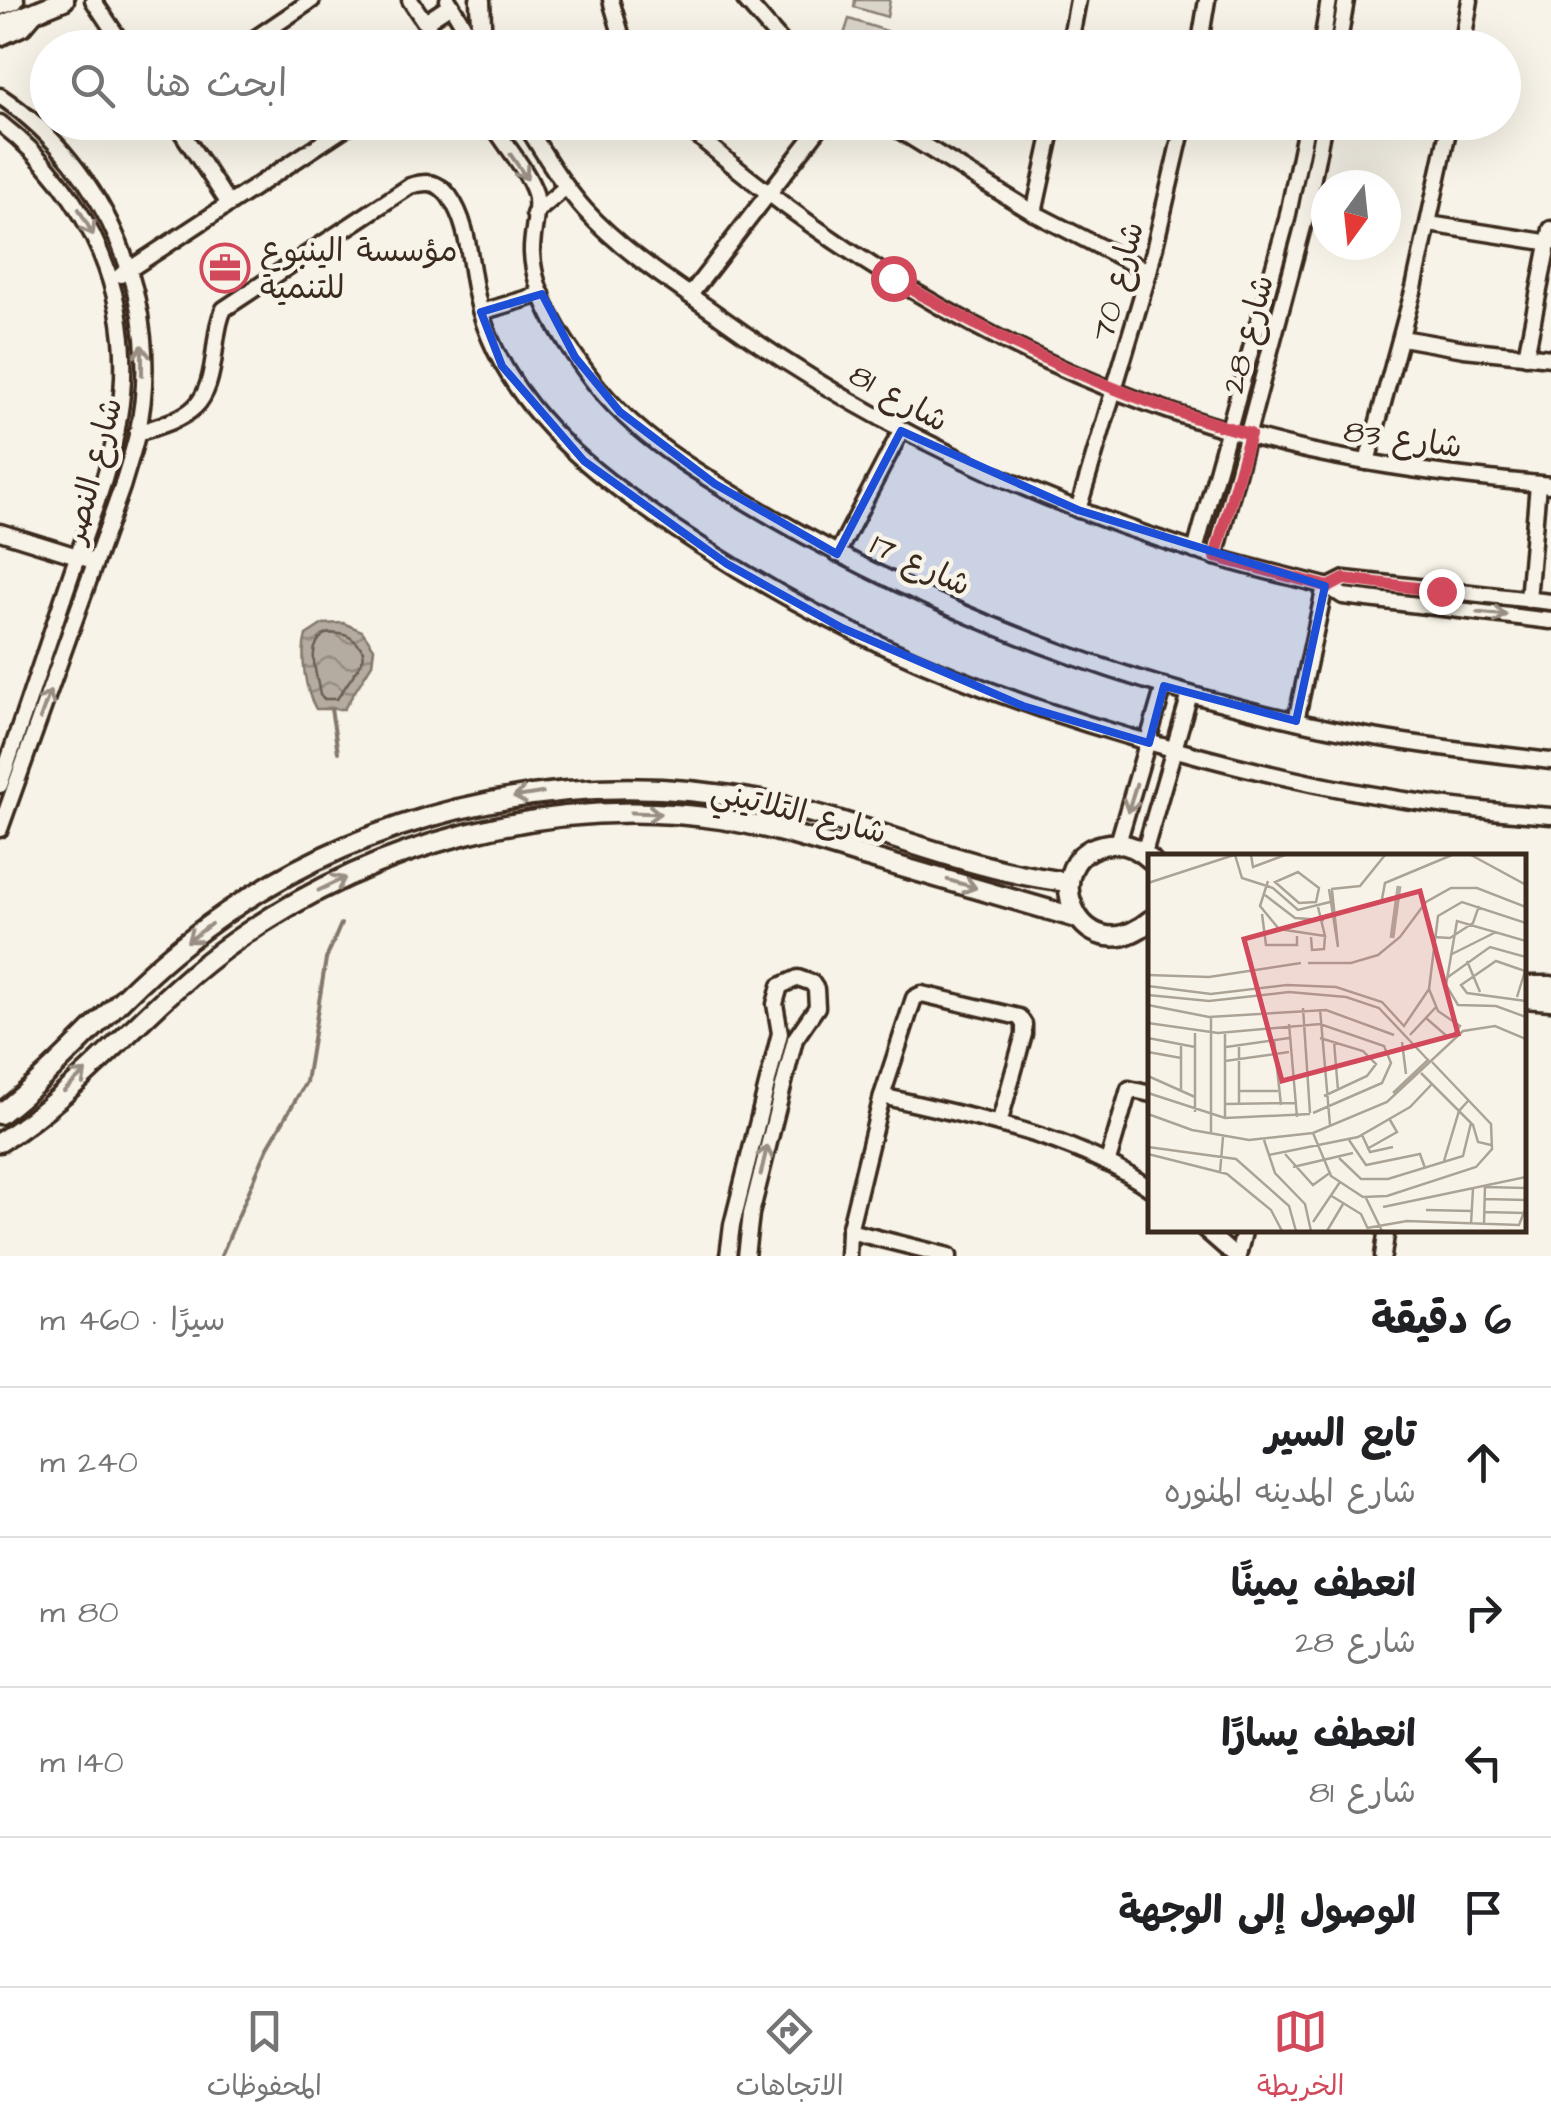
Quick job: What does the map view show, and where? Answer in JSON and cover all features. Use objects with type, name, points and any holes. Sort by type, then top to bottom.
[{"type":"main road","points":[[0,5],[14,0]]},
{"type":"main road","points":[[0,26],[64,0]]},
{"type":"main road","points":[[480,0],[480,30]]},
{"type":"main road","name":"شارع التلاتيني","points":[[0,1114],[158,965],[247,900],[361,841],[484,803],[591,788],[728,796],[795,809],[1024,875],[1068,882]]},
{"type":"main road","name":"شارع التلاتيني","points":[[0,1142],[45,1110],[180,984],[264,922],[356,872],[488,829],[557,817],[623,812],[722,819],[787,833],[1077,918],[1090,930],[1105,936],[1122,936],[1147,928]]},
{"type":"main road","points":[[1077,918],[1069,901],[1068,882],[1074,866],[1086,852],[1118,843],[1148,856]]},
{"type":"main road","points":[[1526,998],[1551,1000]]},
{"type":"street","points":[[93,0],[113,30]]},
{"type":"street","points":[[267,30],[312,0]]},
{"type":"street","points":[[410,0],[430,30]]},
{"type":"street","points":[[611,0],[620,30]]},
{"type":"street","points":[[746,0],[771,30]]},
{"type":"street","points":[[1072,30],[1078,0]]},
{"type":"street","points":[[1202,30],[1207,0]]},
{"type":"street","points":[[1323,30],[1329,0]]},
{"type":"street","points":[[1341,30],[1346,0]]},
{"type":"street","points":[[1465,30],[1470,0]]},
{"type":"street","points":[[425,22],[450,3],[468,30]]},
{"type":"street","points":[[0,38],[24,27],[36,13]]},
{"type":"street","name":"شارع النصر","points":[[0,96],[30,120]]},
{"type":"street","name":"شارع النصر","points":[[0,123],[57,177],[81,211],[112,281],[123,348],[120,415],[108,464],[0,785]]},
{"type":"street","name":"شارع النصر","points":[[0,829],[97,559],[137,433],[143,348],[139,307],[129,270],[96,197],[74,164],[51,140]]},
{"type":"street","points":[[187,140],[229,204]]},
{"type":"street","points":[[112,281],[327,140]]},
{"type":"street","name":"شارع 17","points":[[501,140],[536,195],[532,254],[542,294],[575,357],[620,412],[716,484],[837,554],[966,616],[1034,643],[1190,694],[1296,722],[1419,744],[1551,761]]},
{"type":"street","name":"شارع 81","points":[[536,140],[566,187],[606,231],[690,295],[828,390],[988,473],[1195,551],[1327,587],[1343,596],[1551,621]]},
{"type":"street","name":"شارع 83","points":[[704,140],[769,193],[936,304],[1024,349],[1116,389],[1231,429],[1308,450],[1367,462],[1544,485]]},
{"type":"street","points":[[690,295],[810,140]]},
{"type":"street","points":[[915,140],[1034,213],[1150,272]]},
{"type":"street","points":[[1034,213],[1050,140]]},
{"type":"street","name":"شارع 70","points":[[1078,510],[1150,272],[1180,140]]},
{"type":"street","name":"شارع 28","points":[[1195,551],[1287,218],[1303,140]]},
{"type":"street","name":"شارع 28","points":[[1215,557],[1304,223],[1320,140]]},
{"type":"street","points":[[1367,462],[1402,338],[1446,140]]},
{"type":"street","points":[[57,177],[74,164]]},
{"type":"street","points":[[137,433],[174,421],[200,405],[212,378],[218,321],[224,308],[410,186],[432,183],[450,198],[460,217],[488,337],[502,366],[554,432],[619,490],[728,564],[842,628],[1023,706],[1240,769],[1359,794],[1480,811],[1551,816]]},
{"type":"street","points":[[534,215],[566,187]]},
{"type":"street","points":[[1287,218],[1304,223]]},
{"type":"street","points":[[1429,224],[1550,238],[1526,356]]},
{"type":"street","points":[[481,312],[542,294]]},
{"type":"street","points":[[1402,338],[1551,358]]},
{"type":"street","points":[[837,554],[901,431]]},
{"type":"street","points":[[1528,600],[1544,485]]},
{"type":"street","points":[[0,532],[78,557],[97,559]]},
{"type":"street","name":"شارع 81","points":[[1327,587],[1344,579],[1551,602]]},
{"type":"street","points":[[1296,722],[1327,587]]},
{"type":"street","points":[[1118,843],[1164,686]]},
{"type":"street","points":[[1149,854],[1190,694]]},
{"type":"street","points":[[728,1256],[732,1225],[780,1033],[775,998],[780,986],[798,978],[812,983],[816,989],[817,1007],[795,1039],[752,1214],[746,1256]]},
{"type":"street","points":[[848,1256],[849,1231],[882,1096],[914,998],[922,994],[1019,1017],[1024,1024],[998,1124]]},
{"type":"street","points":[[1108,1161],[1129,1089],[1148,1093]]},
{"type":"street","points":[[882,1096],[998,1124],[1108,1161],[1148,1187]]},
{"type":"street","points":[[849,1231],[950,1256]]},
{"type":"street","points":[[1207,1231],[1236,1256],[1244,1231]]},
{"type":"street","points":[[1383,1256],[1387,1231]]},
{"type":"highlighted area","points":[[542,294],[575,357],[620,412],[715,484],[837,554],[901,431],[1078,510],[1325,586],[1296,721],[1164,686],[1149,743],[1023,706],[842,628],[727,564],[584,461],[502,366],[481,312]]},
{"type":"shaded area","points":[[855,0],[890,0],[887,17],[854,7]]},
{"type":"shaded area","points":[[849,19],[884,30],[846,30]]},
{"type":"water","points":[[343,623],[362,631],[374,648],[372,664],[344,709],[316,709],[305,673],[306,635],[323,624]]},
{"type":"waterway","points":[[331,709],[338,752]]},
{"type":"waterway","points":[[221,1256],[268,1147],[306,1082],[326,959],[341,924]]},
{"type":"place","name":"مؤسسة الينبوع للتنمية","points":[[225,268]]},
{"type":"route","points":[[893,278],[980,327],[1074,372],[1172,410],[1250,434],[1215,557],[1329,587],[1344,579],[1441,591]]}]
